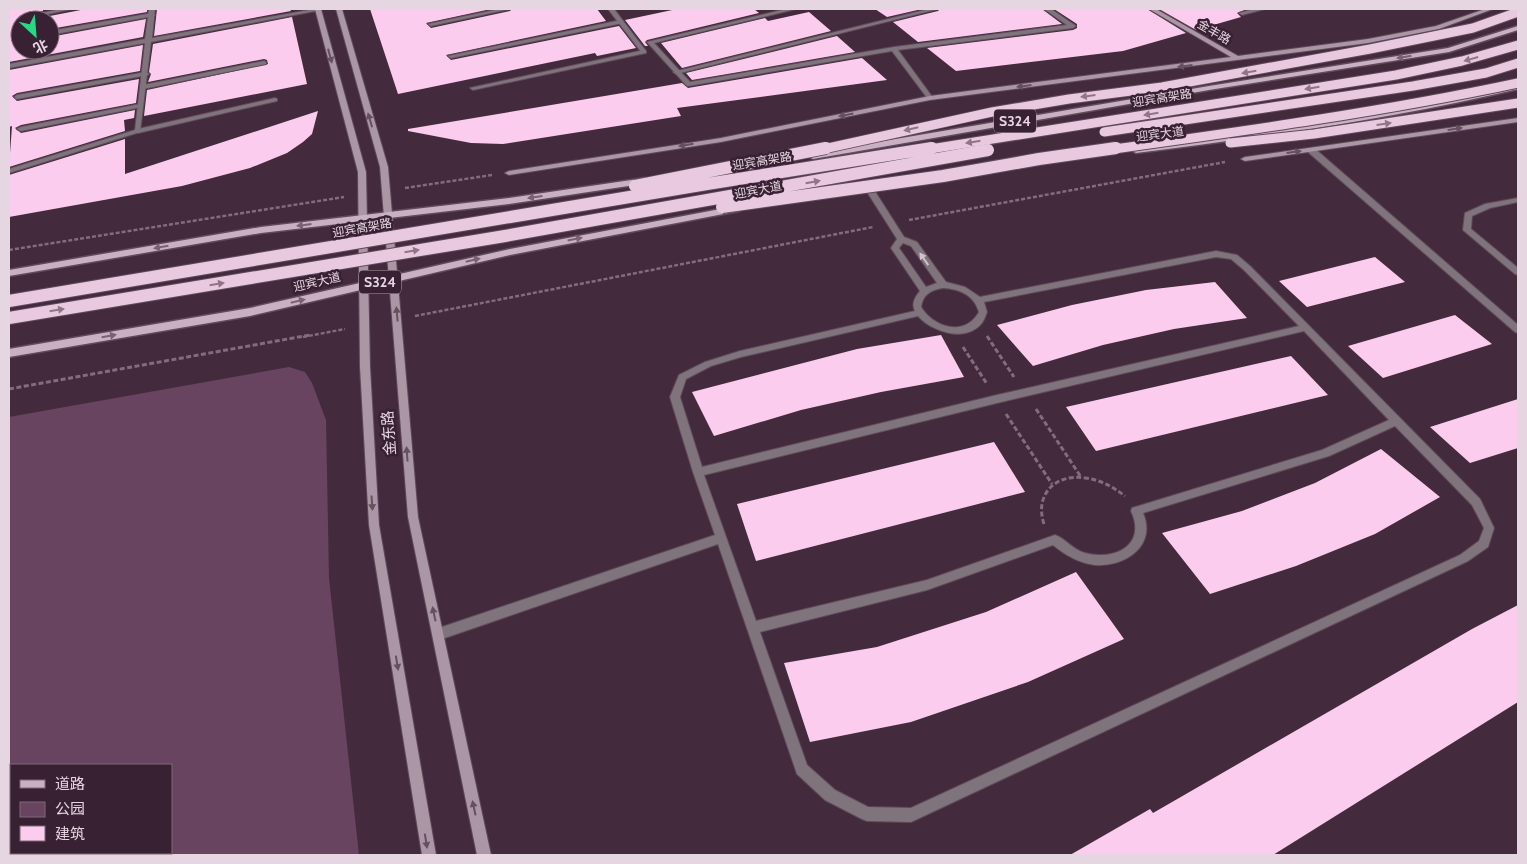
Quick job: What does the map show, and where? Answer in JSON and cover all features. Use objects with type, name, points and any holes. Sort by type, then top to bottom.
[{"type":"highway","points":[[381,238],[828,148],[992,112],[1069,99],[1162,87],[1370,49],[1473,28],[1518,12]]},
{"type":"highway","name":"迎宾高架路","points":[[9,301],[717,182],[1396,75],[1462,61],[1518,45]]},
{"type":"highway","name":"迎宾高架路","points":[[9,318],[505,236],[1026,143],[1413,86],[1486,73],[1518,63]]},
{"type":"highway","points":[[505,236],[819,194],[943,176],[1039,159],[1322,120],[1444,99],[1518,83]]},
{"type":"highway","points":[[1039,159],[1314,134],[1518,103]]},
{"type":"main road","name":"迎宾大道","points":[[9,273],[261,230],[509,201],[794,159],[1209,88],[1449,50],[1518,28]]},
{"type":"main road","name":"迎宾大道","points":[[9,353],[250,312],[510,252],[866,184],[1261,135],[1449,103],[1518,87]]},
{"type":"street","name":"金东路","points":[[318,9],[362,172],[365,366],[374,525],[428,855]]},
{"type":"street","points":[[9,66],[318,9]]},
{"type":"street","name":"金东路","points":[[338,9],[384,167],[413,517],[484,855]]},
{"type":"street","points":[[431,24],[507,9]]},
{"type":"street","points":[[474,88],[644,52],[611,9]]},
{"type":"street","points":[[793,9],[650,42],[688,84],[894,49],[1073,26],[1047,9]]},
{"type":"street","points":[[676,72],[935,9]]},
{"type":"street","name":"金丰路","points":[[1152,9],[1239,59]]},
{"type":"street","points":[[1242,13],[1262,9]]},
{"type":"street","points":[[509,173],[720,140],[930,98],[1368,41],[1428,30],[1490,9]]},
{"type":"street","points":[[60,31],[152,12],[138,131]]},
{"type":"street","points":[[451,56],[621,22]]},
{"type":"street","points":[[894,49],[930,98]]},
{"type":"street","points":[[143,87],[264,63]]},
{"type":"street","points":[[17,97],[146,74]]},
{"type":"street","points":[[9,171],[138,131],[275,100]]},
{"type":"street","points":[[22,129],[140,106]]},
{"type":"street","points":[[1245,159],[1518,120]]},
{"type":"street","points":[[1311,150],[1518,330]]},
{"type":"street","points":[[866,184],[900,239],[914,244],[943,286]]},
{"type":"street","points":[[1518,200],[1488,206],[1468,215],[1466,230],[1518,272]]},
{"type":"street","points":[[900,239],[895,248],[924,292]]},
{"type":"street","points":[[919,313],[740,354],[708,364],[682,377],[675,397],[698,472],[802,770],[830,795],[867,814],[911,815],[1464,558],[1484,544],[1489,528],[1476,502],[1234,257],[1216,254],[979,300]]},
{"type":"street","points":[[943,286],[964,289],[979,300],[982,305],[981,317],[970,327],[962,329],[941,328],[924,320],[919,313],[917,301],[924,292],[943,286]]},
{"type":"street","points":[[698,472],[1305,328]]},
{"type":"street","points":[[752,628],[927,585],[1055,540],[1069,551],[1086,558],[1104,560],[1120,557],[1133,550],[1140,538],[1141,525],[1136,511],[1325,453],[1396,421]]},
{"type":"street","points":[[438,634],[721,538]]},
{"type":"path","points":[[9,250],[263,209]]},
{"type":"path","points":[[9,389],[243,348]]},
{"type":"path","points":[[1055,540],[1046,529],[1040,516],[1040,504],[1044,493],[1052,484],[1065,479],[1081,477],[1097,480],[1114,487],[1127,498],[1136,511]]},
{"type":"green space","points":[[289,367],[305,372],[312,383],[326,420],[329,578],[359,855],[9,855],[9,417]]},
{"type":"building","points":[[9,9],[43,9],[10,10],[10,60],[20,60],[9,62]]},
{"type":"building","points":[[86,9],[147,9],[147,12],[60,27],[60,14]]},
{"type":"building","points":[[157,9],[290,9],[291,11],[154,36]]},
{"type":"building","points":[[370,9],[491,9],[426,23],[431,28],[512,9],[597,9],[606,21],[446,55],[451,60],[619,26],[636,48],[597,56],[595,53],[398,94]]},
{"type":"building","points":[[677,9],[754,9],[759,13],[647,40],[645,42],[648,46],[645,46],[625,20]]},
{"type":"building","points":[[875,9],[922,9],[887,17]]},
{"type":"building","points":[[940,9],[1042,9],[1062,24],[918,42],[893,22]]},
{"type":"building","points":[[1054,9],[1147,9],[1186,33],[1123,51],[956,71],[927,48],[1077,28],[1077,24]]},
{"type":"building","points":[[1159,9],[1247,9],[1237,13],[1241,17],[1248,15],[1196,30]]},
{"type":"building","points":[[809,12],[831,31],[682,68],[661,43],[765,18],[768,21]]},
{"type":"building","points":[[292,17],[307,84],[144,116],[147,90],[268,64],[267,60],[264,59],[148,82],[151,74],[149,72],[153,44]]},
{"type":"building","points":[[146,19],[143,37],[60,52],[60,35]]},
{"type":"building","points":[[837,36],[855,52],[692,80],[686,73]]},
{"type":"building","points":[[143,45],[140,71],[17,93],[12,96],[17,101],[139,79],[136,103],[21,125],[15,128],[21,133],[135,110],[134,118],[124,120],[125,131],[9,167],[12,126],[9,127],[9,70]]},
{"type":"building","points":[[862,58],[887,80],[677,108],[681,116],[503,144],[471,143],[408,131],[408,129],[682,83],[688,88]]},
{"type":"building","points":[[318,111],[312,134],[303,142],[287,153],[250,168],[182,186],[9,217],[9,175],[125,139],[125,174]]},
{"type":"building","points":[[1375,257],[1405,282],[1307,307],[1279,281]]},
{"type":"building","points":[[1215,282],[1247,318],[1174,329],[1103,345],[1033,366],[997,325],[1072,305],[1146,290]]},
{"type":"building","points":[[1455,315],[1492,344],[1383,378],[1348,346]]},
{"type":"building","points":[[941,335],[964,377],[881,392],[801,410],[714,436],[692,392],[857,349]]},
{"type":"building","points":[[1291,356],[1328,395],[1096,451],[1066,407]]},
{"type":"building","points":[[1518,399],[1518,448],[1470,463],[1430,427]]},
{"type":"building","points":[[994,442],[1025,492],[756,561],[737,504]]},
{"type":"building","points":[[1381,449],[1440,497],[1375,534],[1296,566],[1210,594],[1162,533],[1242,511],[1315,483]]},
{"type":"building","points":[[1076,572],[1124,639],[1028,682],[911,722],[810,742],[784,663],[877,647],[986,612]]},
{"type":"building","points":[[1518,605],[1518,702],[1273,855],[1070,855],[1150,809],[1153,813],[1472,629]]}]
